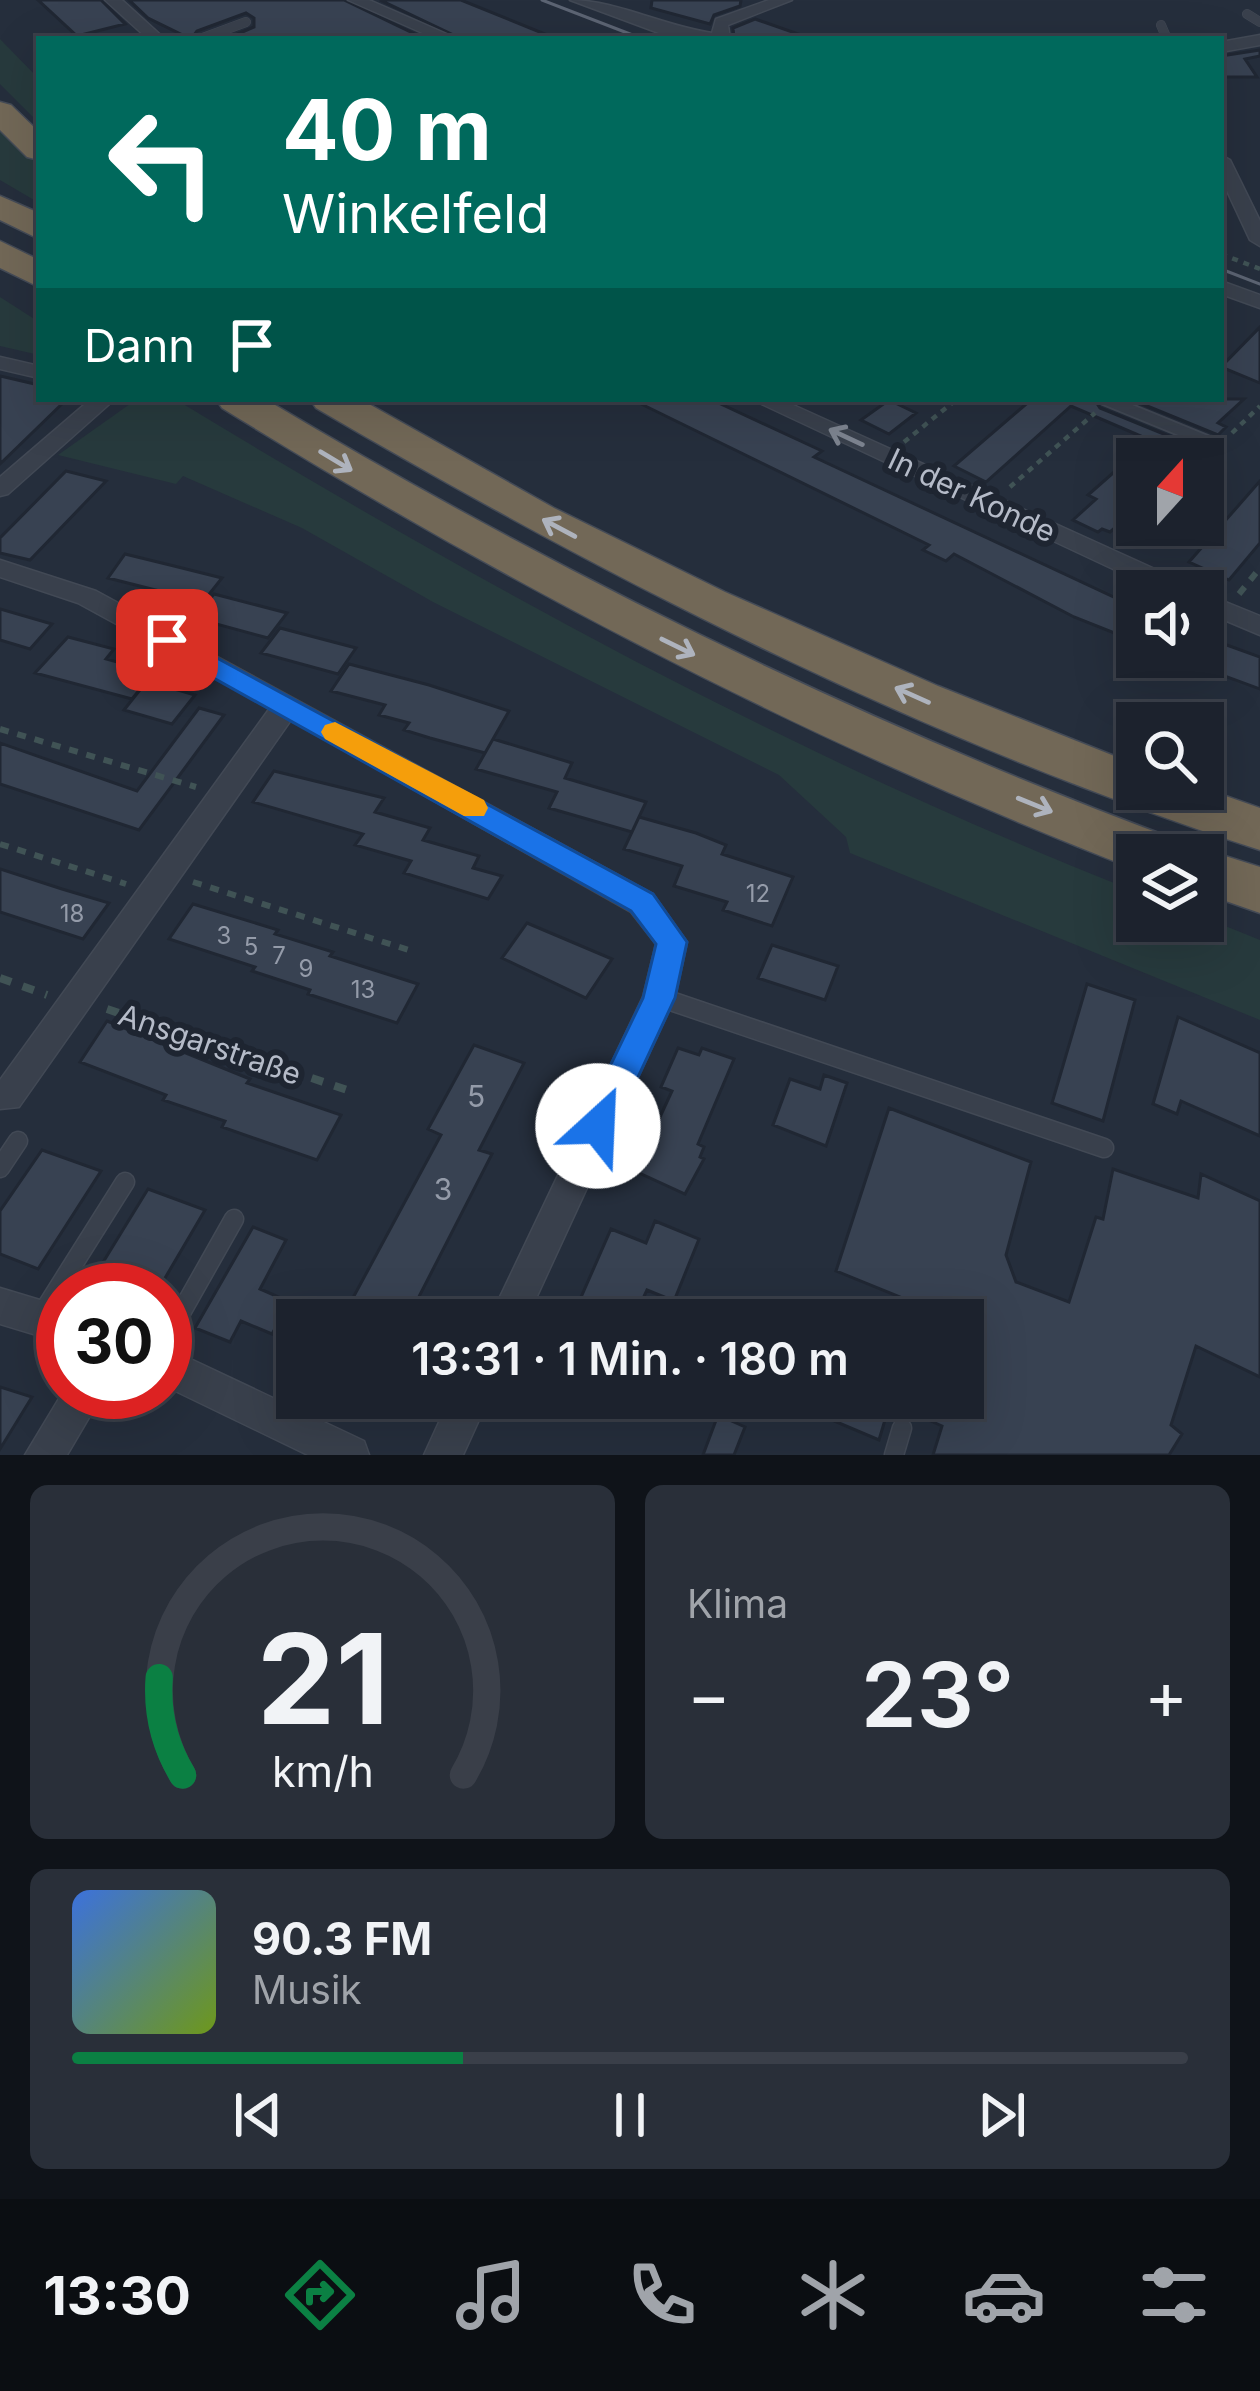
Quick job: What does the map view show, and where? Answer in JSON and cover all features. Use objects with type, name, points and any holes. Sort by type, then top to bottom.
[{"type":"highway","points":[[0,112],[36,147]]},
{"type":"highway","points":[[0,206],[36,226]]},
{"type":"highway","points":[[0,252],[36,274]]},
{"type":"highway","points":[[241,402],[404,500],[670,644],[968,778],[1116,838]]},
{"type":"highway","points":[[334,402],[567,533],[710,602],[992,731],[1116,778]]},
{"type":"highway","points":[[1205,810],[1260,829]]},
{"type":"highway","points":[[1224,878],[1260,890]]},
{"type":"street","points":[[112,0],[154,36]]},
{"type":"street","points":[[356,0],[443,36]]},
{"type":"street","points":[[578,0],[612,5],[667,32],[703,36]]},
{"type":"street","points":[[721,36],[721,22],[778,1]]},
{"type":"street","points":[[1224,46],[1260,40]]},
{"type":"street","points":[[1224,167],[1260,240]]},
{"type":"street","points":[[1230,181],[1260,182]]},
{"type":"street","points":[[1224,288],[1260,302]]},
{"type":"street","points":[[0,363],[36,371]]},
{"type":"street","points":[[0,489],[101,402]]},
{"type":"street","name":"In der Konde","points":[[775,402],[1135,570]]},
{"type":"street","points":[[0,568],[87,597],[642,903],[672,942],[659,998],[517,1299]]},
{"type":"street","points":[[1224,610],[1260,626]]},
{"type":"street","name":"Ansgarstraße","points":[[7,1097],[286,706]]},
{"type":"street","points":[[0,1306],[36,1316]]},
{"type":"street","points":[[192,1382],[295,1443],[350,1455]]},
{"type":"street","points":[[44,1455],[68,1419]]},
{"type":"street","points":[[443,1455],[460,1419]]},
{"type":"lane","points":[[1247,14],[1260,22]]},
{"type":"lane","points":[[208,36],[247,22]]},
{"type":"lane","points":[[1161,25],[1166,36]]},
{"type":"lane","points":[[1111,402],[1199,438]]},
{"type":"lane","points":[[659,998],[1104,1148]]},
{"type":"lane","points":[[0,1168],[18,1141]]},
{"type":"lane","points":[[82,1263],[125,1182]]},
{"type":"lane","points":[[192,1293],[234,1219]]},
{"type":"lane","points":[[894,1455],[902,1428]]},
{"type":"path","points":[[1224,255],[1260,269]]},
{"type":"path","points":[[886,456],[953,402]]},
{"type":"path","points":[[991,504],[1104,402]]},
{"type":"path","points":[[1224,441],[1260,406]]},
{"type":"path","points":[[0,728],[223,794]]},
{"type":"path","points":[[0,844],[412,951]]},
{"type":"path","name":"Ansgarstraße","points":[[0,978],[73,1004],[109,1009],[347,1090]]},
{"type":"shaded area","points":[[0,39],[36,76],[36,120],[0,84]]},
{"type":"shaded area","points":[[0,128],[36,163],[36,201],[0,180]]},
{"type":"shaded area","points":[[0,297],[36,320],[36,354],[0,346]]},
{"type":"shaded area","points":[[133,402],[180,402],[526,603],[766,728],[1116,883],[1116,942],[1224,942],[1224,925],[1260,940],[1260,1020],[850,853],[846,837],[779,775],[433,602],[302,528],[183,476],[176,484],[58,455]]},
{"type":"building","points":[[38,0],[101,0],[125,24],[77,36]]},
{"type":"building","points":[[129,0],[344,0],[419,36],[233,36],[254,27],[254,18],[246,13],[185,36],[148,18]]},
{"type":"building","points":[[380,0],[461,0],[550,36],[456,36]]},
{"type":"building","points":[[652,0],[741,0],[740,6],[714,15],[710,24],[651,8]]},
{"type":"building","points":[[755,19],[801,35],[734,36],[733,28]]},
{"type":"building","points":[[1260,50],[1260,56],[1245,59],[1257,77],[1224,77],[1224,56]]},
{"type":"building","points":[[1260,327],[1260,383],[1224,368]]},
{"type":"building","points":[[0,376],[36,384],[36,402],[64,402],[0,464]]},
{"type":"building","points":[[1244,399],[1218,423],[1226,427],[1218,435],[1137,402]]},
{"type":"building","points":[[637,402],[716,402],[822,451],[814,457],[1116,598],[1116,634],[954,554],[946,561],[923,550],[929,545]]},
{"type":"building","points":[[886,402],[916,413],[889,434],[861,420]]},
{"type":"building","points":[[1029,402],[1096,402],[1100,408],[1174,438],[1142,438],[1071,406],[986,482],[954,466]]},
{"type":"building","points":[[1116,470],[1116,527],[1110,532],[1098,532],[1073,520],[1096,499],[1088,495]]},
{"type":"building","points":[[66,471],[106,481],[30,560],[0,553],[0,538]]},
{"type":"building","points":[[1260,481],[1260,543],[1229,580],[1224,570],[1207,570],[1189,562],[1203,546],[1224,546],[1224,522]]},
{"type":"building","points":[[125,554],[222,578],[203,602],[108,578]]},
{"type":"building","points":[[214,594],[287,613],[268,638],[194,618]]},
{"type":"building","points":[[0,609],[52,624],[30,649],[0,640]]},
{"type":"building","points":[[280,628],[356,648],[338,674],[261,653]]},
{"type":"building","points":[[68,637],[114,649],[106,659],[154,672],[132,699],[35,673]]},
{"type":"building","points":[[1224,644],[1260,657],[1260,689],[1224,676]]},
{"type":"building","points":[[349,664],[509,711],[485,753],[430,738],[404,730],[409,723],[379,715],[385,705],[331,691]]},
{"type":"building","points":[[147,681],[195,695],[172,724],[124,710]]},
{"type":"building","points":[[199,708],[224,715],[139,830],[0,784],[0,743],[137,791]]},
{"type":"building","points":[[493,739],[572,763],[565,778],[646,802],[632,832],[549,808],[557,792],[476,769]]},
{"type":"building","points":[[274,771],[384,798],[375,812],[430,828],[423,840],[479,856],[473,868],[502,876],[488,899],[404,873],[411,861],[355,845],[363,834],[253,802]]},
{"type":"building","points":[[639,817],[696,833],[726,845],[722,854],[793,877],[772,926],[723,910],[727,902],[674,886],[682,866],[624,849]]},
{"type":"building","points":[[0,869],[109,903],[83,939],[0,912]]},
{"type":"building","points":[[193,904],[278,930],[275,934],[333,952],[330,956],[418,984],[397,1023],[308,994],[310,990],[252,971],[255,967],[169,939]]},
{"type":"building","points":[[527,923],[612,959],[586,998],[502,958]]},
{"type":"building","points":[[772,945],[838,966],[825,1000],[758,978]]},
{"type":"building","points":[[1087,984],[1135,1000],[1103,1121],[1052,1103]]},
{"type":"building","points":[[1178,1017],[1260,1053],[1260,1136],[1181,1101],[1177,1114],[1153,1104]]},
{"type":"building","points":[[107,1021],[250,1079],[247,1083],[341,1115],[317,1160],[222,1127],[225,1121],[163,1100],[166,1095],[80,1062]]},
{"type":"building","points":[[474,1045],[524,1063],[479,1150],[492,1154],[418,1299],[352,1299],[441,1135],[428,1129]]},
{"type":"building","points":[[678,1048],[699,1055],[702,1048],[734,1059],[698,1144],[704,1147],[700,1157],[704,1159],[685,1194],[635,1171],[672,1091],[661,1087]]},
{"type":"building","points":[[824,1075],[847,1083],[826,1146],[773,1125],[790,1079],[820,1089]]},
{"type":"building","points":[[889,1108],[1031,1162],[1006,1255],[1016,1282],[1069,1302],[1096,1217],[1103,1219],[1113,1169],[1198,1198],[1201,1174],[1260,1201],[1260,1377],[1196,1346],[1171,1425],[1182,1434],[1169,1455],[933,1455],[942,1426],[926,1419],[984,1419],[984,1299],[905,1299],[836,1271]]},
{"type":"building","points":[[42,1150],[101,1171],[36,1268],[0,1254],[0,1211]]},
{"type":"building","points":[[148,1189],[205,1210],[174,1263],[103,1263]]},
{"type":"building","points":[[655,1221],[699,1239],[675,1299],[647,1290],[643,1299],[580,1299],[611,1229],[646,1243]]},
{"type":"building","points":[[253,1227],[286,1240],[260,1289],[283,1299],[276,1299],[272,1334],[241,1321],[230,1342],[195,1328]]},
{"type":"building","points":[[0,1387],[32,1397],[0,1449]]},
{"type":"building","points":[[716,1419],[745,1427],[734,1455],[703,1455]]},
{"type":"building","points":[[830,1419],[885,1419],[879,1440]]},
{"type":"tram line","points":[[542,0],[635,36]]},
{"type":"tram line","points":[[1224,270],[1260,284]]},
{"type":"slow traffic","points":[[335,732],[474,808]]},
{"type":"route","points":[[167,640],[642,903],[672,942],[659,998],[598,1126]]}]
